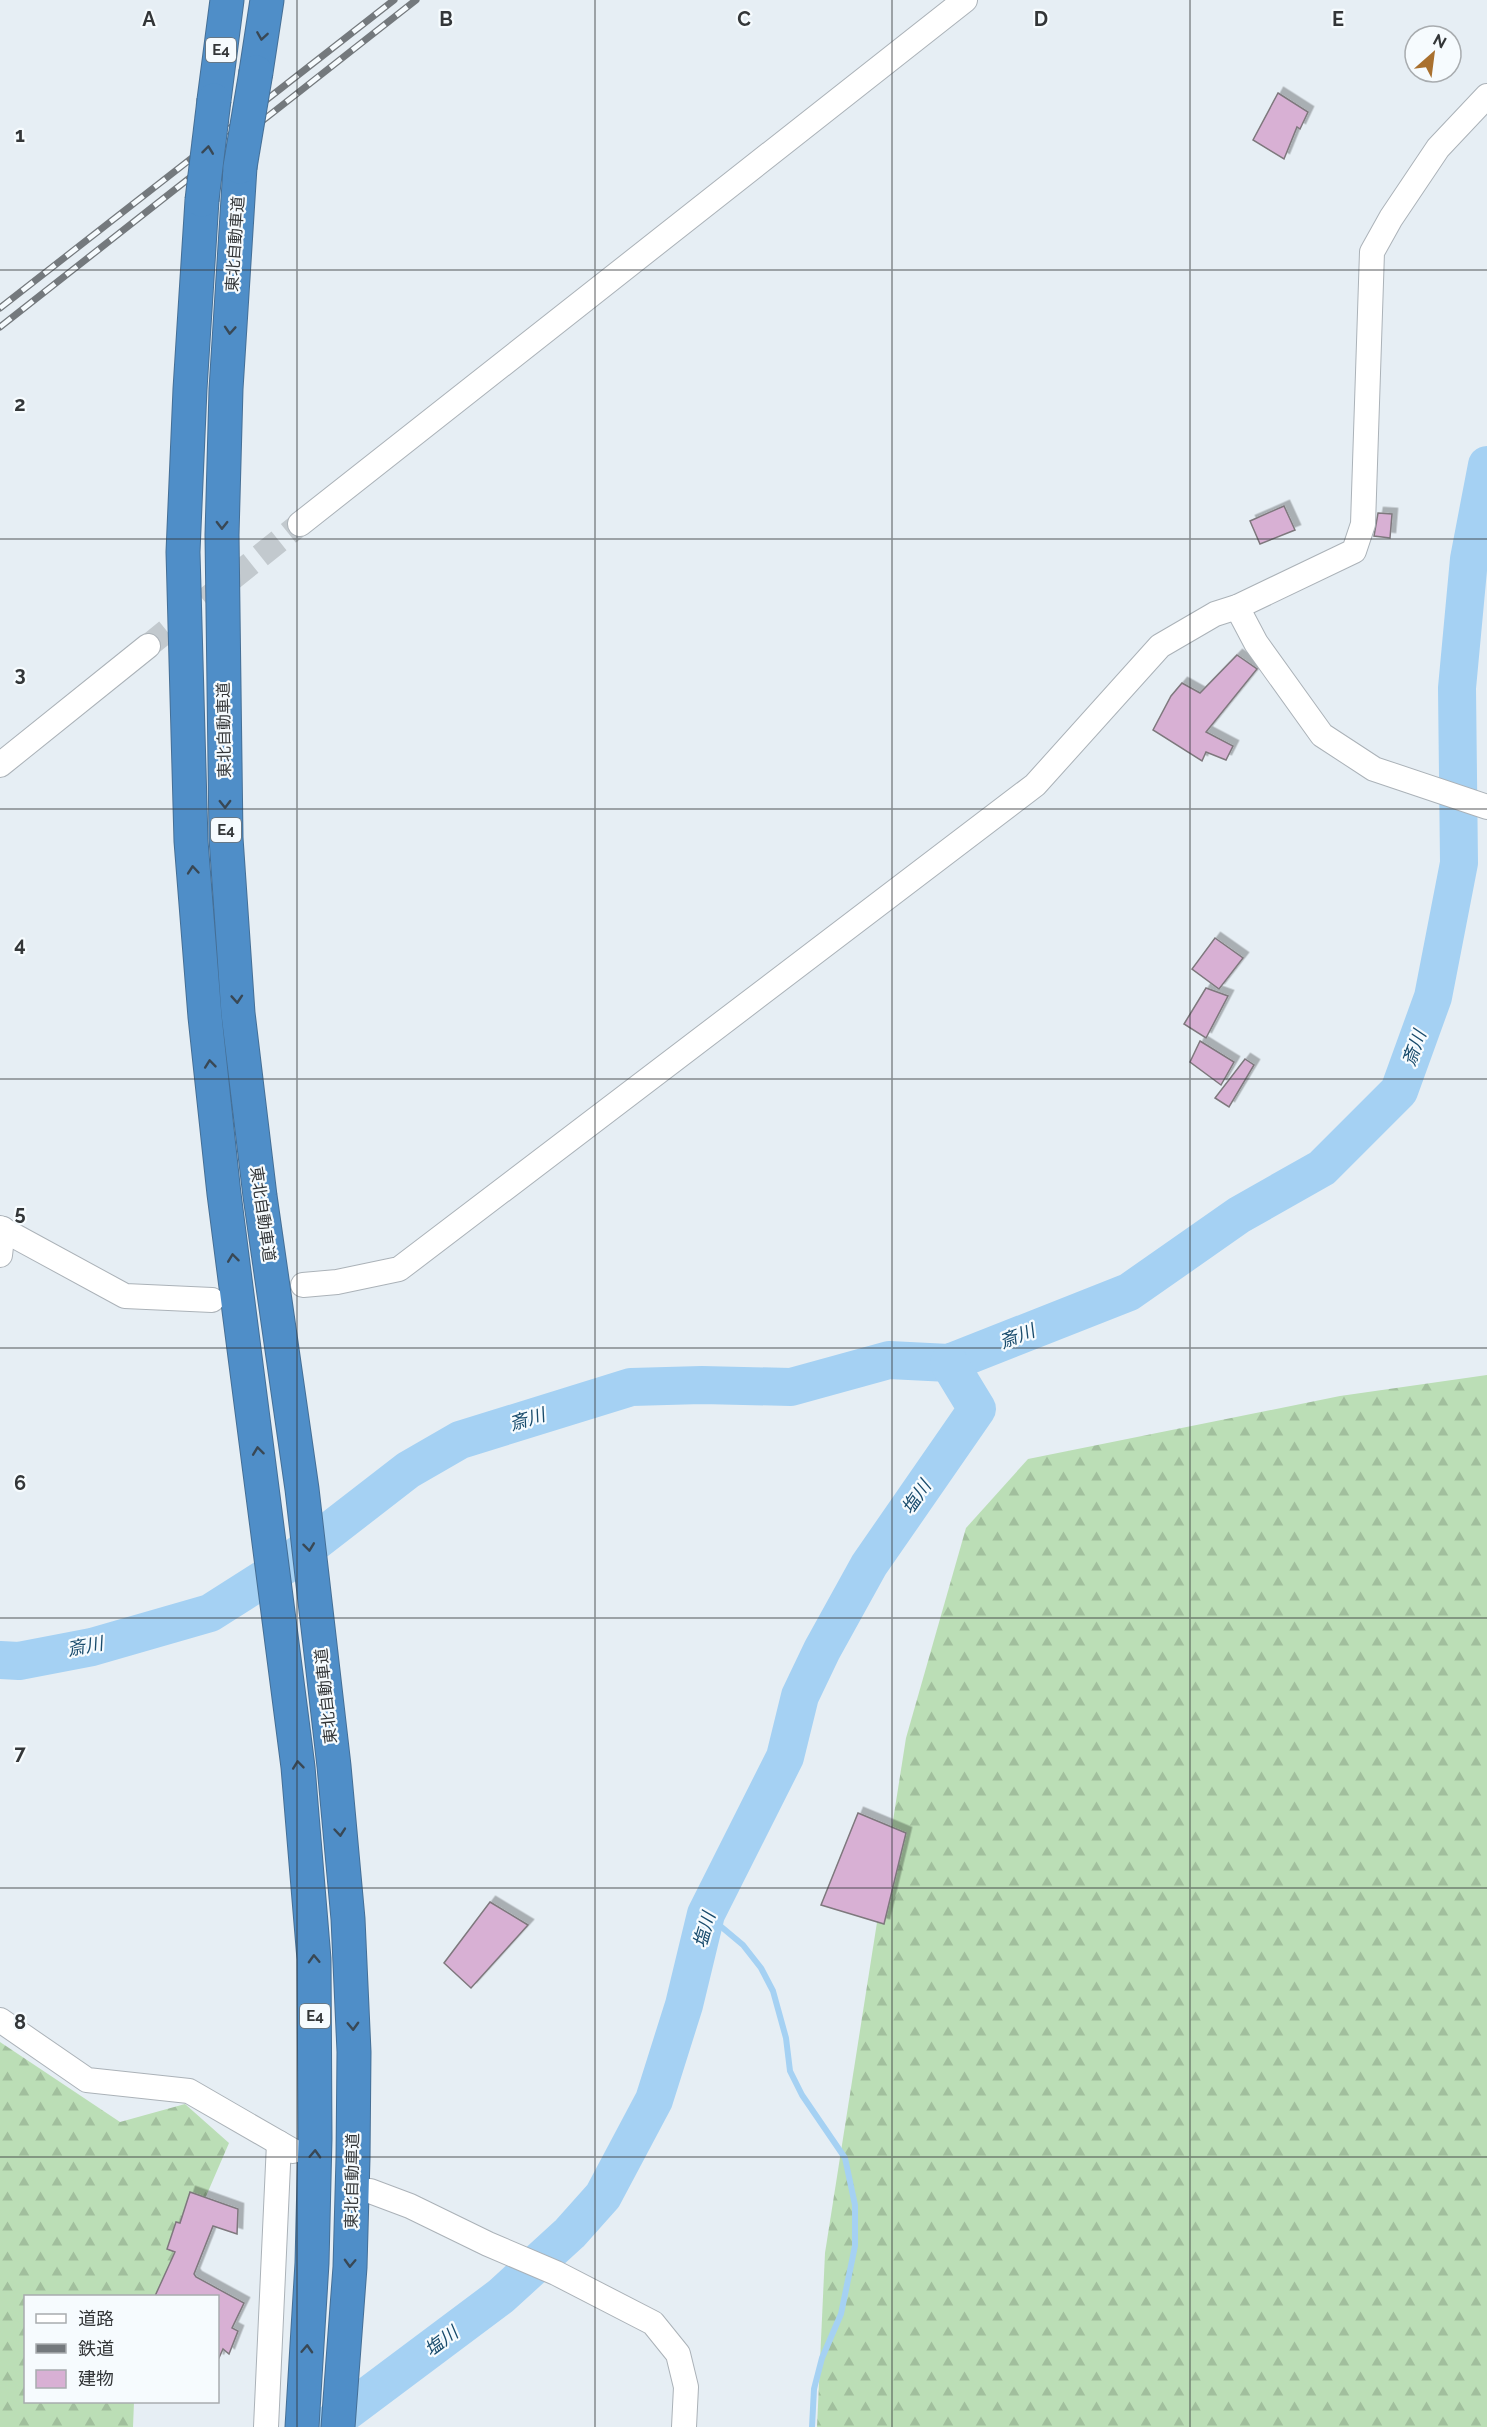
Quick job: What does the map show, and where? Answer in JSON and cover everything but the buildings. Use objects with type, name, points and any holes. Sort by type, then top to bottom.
[{"type":"highway","name":"E4","points":[[227,0],[202,200],[183,552],[191,841],[205,1017],[224,1194],[298,1767],[314,1959],[315,2138],[312,2263],[303,2417]]},
{"type":"highway","name":"東北自動車道","points":[[267,0],[240,167],[226,388],[222,524],[226,838],[238,1013],[260,1196],[302,1489],[334,1766],[348,1919],[354,2052],[350,2267],[338,2427]]},
{"type":"street","points":[[300,524],[965,0]]},
{"type":"street","points":[[303,1285],[337,1282],[399,1269],[1035,785],[1160,646],[1215,614],[1237,607],[1354,551],[1363,524],[1372,252],[1391,218],[1438,147],[1487,96]]},
{"type":"street","points":[[1237,607],[1256,643],[1322,735],[1374,769],[1487,807]]},
{"type":"street","points":[[0,765],[148,646]]},
{"type":"street","points":[[0,1255],[2,1229],[125,1296],[212,1300]]},
{"type":"street","points":[[0,2020],[87,2080],[189,2091],[286,2147],[266,2427]]},
{"type":"street","points":[[370,2191],[410,2206],[488,2244],[556,2273],[653,2323],[678,2354],[686,2387],[684,2427]]},
{"type":"green space","points":[[1487,1375],[1487,2427],[817,2427],[825,2253],[906,1738],[966,1528],[1028,1459],[1340,1396]]},
{"type":"green space","points":[[0,2042],[120,2122],[185,2104],[229,2143],[163,2295],[24,2295],[24,2403],[134,2403],[133,2427],[0,2427]]},
{"type":"waterway","name":"斎川","points":[[0,1660],[19,1661],[92,1647],[210,1613],[284,1566],[408,1470],[460,1440],[631,1387],[702,1385],[791,1387],[889,1360],[949,1363],[1129,1292],[1239,1215],[1322,1168],[1399,1091],[1433,997],[1459,863],[1457,688],[1469,559],[1487,465]]},
{"type":"waterway","name":"塩川","points":[[326,2427],[501,2296],[570,2233],[603,2196],[654,2100],[684,2005],[706,1914],[785,1757],[800,1696],[822,1650],[869,1565],[977,1409],[949,1363]]},
{"type":"waterway","points":[[706,1914],[743,1945],[761,1968],[773,1991],[786,2038],[790,2071],[802,2095],[845,2158],[855,2205],[855,2246],[841,2314],[822,2358],[814,2389],[812,2427]]},
{"type":"tunnel","points":[[148,646],[300,524]]},
{"type":"railway","points":[[0,308],[394,0]]},
{"type":"railway","points":[[0,327],[416,0]]}]
